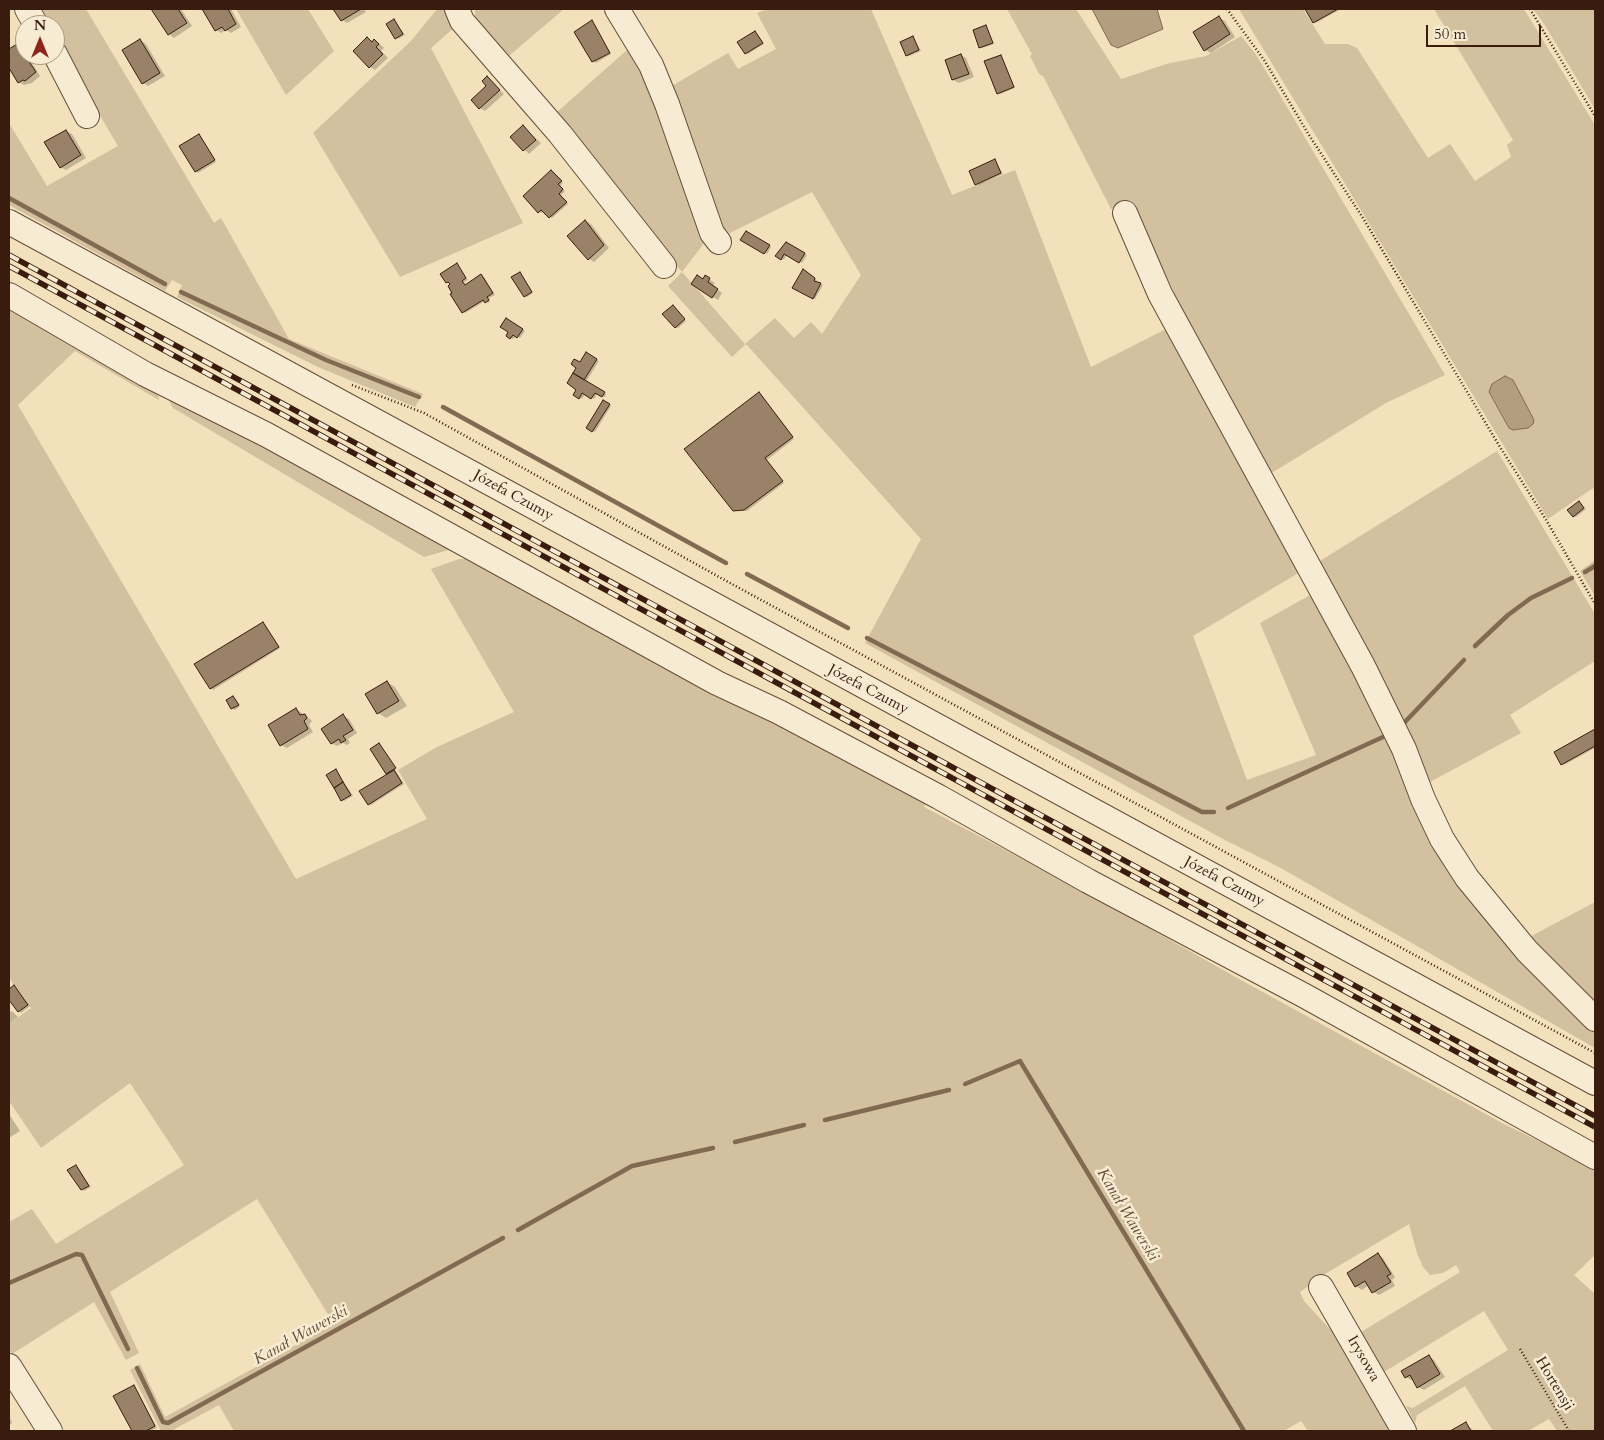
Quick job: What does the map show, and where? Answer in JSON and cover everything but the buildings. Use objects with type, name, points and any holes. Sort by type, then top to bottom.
[{"type":"street","points":[[457,9],[462,21],[478,37],[560,134],[664,266]]},
{"type":"street","points":[[617,9],[651,66],[671,113],[712,233],[719,242]]},
{"type":"street","points":[[61,65],[87,116]]},
{"type":"street","points":[[1125,213],[1160,294],[1363,666],[1404,749],[1423,800],[1442,839],[1467,878],[1527,951],[1595,1019]]},
{"type":"street","name":"Józefa Czumy","points":[[9,222],[1595,1083]]},
{"type":"street","points":[[9,295],[145,374],[266,435],[717,683],[779,712],[938,797],[1106,891],[1305,996],[1595,1157]]},
{"type":"street","name":"Irysowa","points":[[1322,1287],[1404,1431]]},
{"type":"street","points":[[9,1366],[50,1431]]},
{"type":"path","points":[[1227,9],[1264,60],[1362,218],[1545,518],[1595,604]]},
{"type":"path","points":[[1530,9],[1595,116]]},
{"type":"path","points":[[343,381],[424,413],[730,583],[1595,1053]]},
{"type":"path","name":"Hortensji","points":[[1520,1349],[1569,1431]]},
{"type":"shaded area","points":[[37,9],[86,9],[214,223],[221,218],[289,339],[423,394],[415,407],[318,367],[177,297],[182,285],[172,280],[165,291],[9,205],[9,123],[47,186],[118,146],[65,56],[65,15],[41,15]]},
{"type":"shaded area","points":[[236,9],[308,9],[334,51],[286,95]]},
{"type":"shaded area","points":[[437,9],[452,9],[457,25],[431,48],[523,223],[400,277],[313,133],[411,41]]},
{"type":"shaded area","points":[[475,9],[564,9],[509,56],[475,17]]},
{"type":"shaded area","points":[[768,9],[871,9],[952,195],[1015,170],[1091,367],[1172,326],[1300,572],[1193,636],[1247,780],[1316,755],[1260,623],[1312,594],[1400,762],[1434,844],[1595,1027],[1595,1048],[1279,867],[1223,839],[865,643],[921,539],[746,344],[732,357],[668,286],[682,272],[745,344],[775,318],[794,338],[811,322],[822,334],[861,275],[812,192],[730,233],[724,228],[670,87],[728,53],[738,69],[776,49],[757,13]]},
{"type":"shaded area","points":[[1007,9],[1076,9],[1121,79],[1166,64],[1206,56],[1241,36],[1257,56],[1445,375],[1386,403],[1270,474],[1171,294],[1173,290],[1132,205],[1111,209],[1043,76],[1039,74],[1030,56],[1032,54]]},
{"type":"shaded area","points":[[1092,9],[1157,9],[1163,29],[1118,48],[1111,45]]},
{"type":"shaded area","points":[[1239,9],[1303,9],[1325,44],[1348,44],[1357,48],[1428,158],[1450,144],[1475,181],[1511,157],[1507,145],[1513,140],[1434,9],[1524,9],[1595,125],[1595,491],[1593,488],[1548,519]],"holes":[[[1492,384],[1520,430],[1509,428],[1489,393]]]},
{"type":"shaded area","points":[[1533,9],[1595,9],[1595,109],[1544,24]]},
{"type":"shaded area","points":[[627,50],[655,96],[708,238],[682,272],[602,178],[556,113]]},
{"type":"shaded area","points":[[9,309],[157,391],[159,400],[75,351],[18,405],[296,879],[427,819],[398,770],[437,747],[514,712],[431,569],[459,559],[468,559],[929,797],[924,807],[1085,892],[1502,1123],[1587,1165],[1595,1161],[1595,1255],[1574,1275],[1595,1294],[1595,1431],[1557,1431],[1549,1419],[1528,1431],[1493,1431],[1465,1386],[1417,1415],[1415,1423],[1406,1406],[1413,1408],[1508,1350],[1484,1311],[1384,1372],[1361,1332],[1460,1272],[1456,1265],[1443,1273],[1430,1275],[1423,1267],[1417,1253],[1409,1224],[1325,1274],[1300,1292],[1304,1301],[1341,1341],[1398,1431],[1308,1431],[1301,1421],[1284,1431],[234,1431],[219,1405],[171,1431],[161,1431],[130,1370],[140,1364],[165,1417],[334,1324],[257,1199],[110,1292],[139,1353],[126,1360],[94,1302],[12,1354],[9,1350],[9,1222],[32,1209],[56,1244],[184,1165],[130,1083],[41,1148],[9,1101],[9,1024],[31,1008],[9,978]]},
{"type":"shaded area","points":[[1505,376],[1513,380],[1534,420],[1533,424],[1528,428],[1513,430],[1509,428],[1489,392],[1492,384]]},
{"type":"shaded area","points":[[169,392],[452,549],[424,557],[173,408],[168,398]]},
{"type":"shaded area","points":[[1497,451],[1595,614],[1595,661],[1510,715],[1521,733],[1430,782],[1315,564]]},
{"type":"shaded area","points":[[1595,560],[1595,596],[1580,571]]},
{"type":"shaded area","points":[[1595,902],[1595,1011],[1524,940]]},
{"type":"waterway","points":[[9,198],[165,284]]},
{"type":"waterway","points":[[181,292],[326,360],[419,397]]},
{"type":"waterway","points":[[443,407],[726,563]]},
{"type":"waterway","points":[[1585,572],[1595,566]]},
{"type":"waterway","points":[[747,574],[848,628]]},
{"type":"waterway","points":[[1475,646],[1508,615],[1531,598],[1572,578]]},
{"type":"waterway","points":[[867,638],[1202,812],[1214,812]]},
{"type":"waterway","points":[[1404,723],[1464,660]]},
{"type":"waterway","points":[[1228,808],[1383,737]]},
{"type":"waterway","name":"Kanał Wawerski","points":[[965,1084],[1020,1061],[1244,1431]]},
{"type":"waterway","name":"Kanał Wawerski","points":[[825,1120],[949,1090]]},
{"type":"waterway","name":"Kanał Wawerski","points":[[735,1142],[804,1125]]},
{"type":"waterway","name":"Kanał Wawerski","points":[[518,1230],[632,1166],[713,1148]]},
{"type":"waterway","name":"Kanał Wawerski","points":[[137,1368],[163,1422],[168,1423],[503,1238]]},
{"type":"waterway","name":"Kanał Wawerski","points":[[9,1283],[76,1254],[82,1255],[128,1349]]},
{"type":"railway","points":[[9,255],[1595,1116]]},
{"type":"railway","points":[[9,266],[1595,1127]]}]
